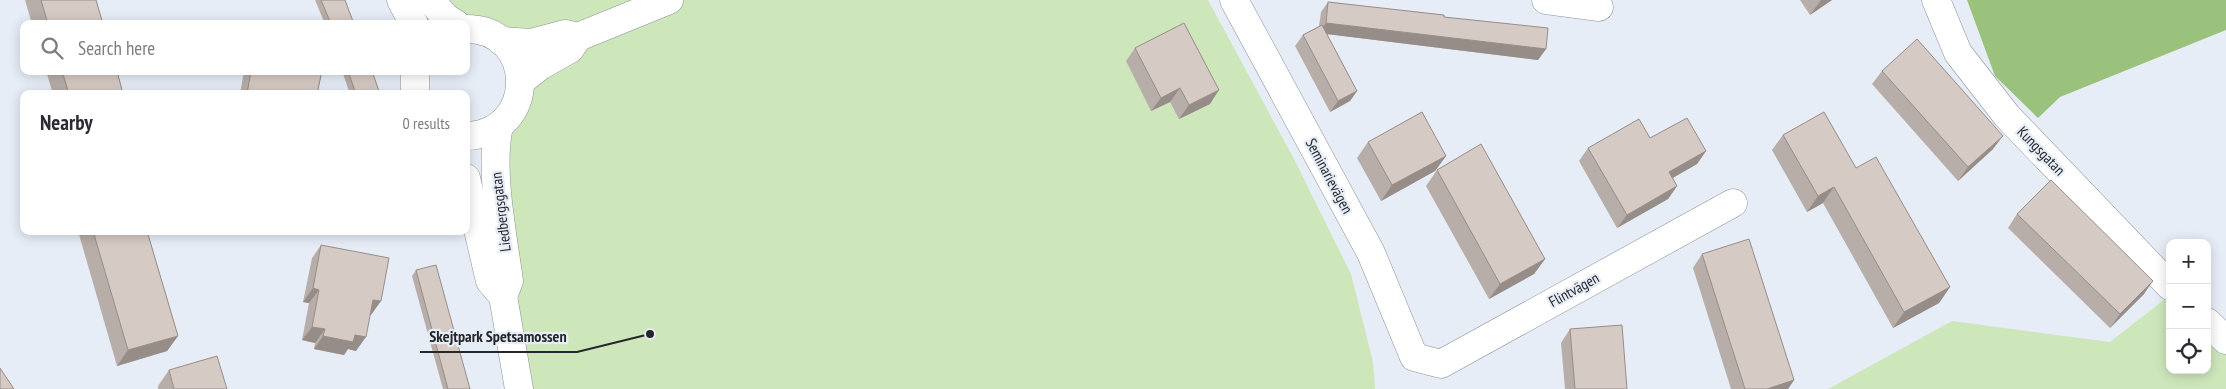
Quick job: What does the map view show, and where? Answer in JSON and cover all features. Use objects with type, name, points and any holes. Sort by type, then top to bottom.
[{"type":"street","points":[[401,0],[412,20]]},
{"type":"street","points":[[431,0],[450,20]]},
{"type":"street","points":[[521,81],[540,66],[570,49],[578,37],[669,0]]},
{"type":"street","name":"Seminarievägen","points":[[1234,0],[1371,253],[1414,357]]},
{"type":"street","points":[[1546,0],[1599,7]]},
{"type":"street","name":"Kungsgatan","points":[[1936,0],[1958,54],[2007,116],[2168,284]]},
{"type":"street","points":[[470,29],[483,31],[501,41],[516,60],[521,81],[518,101],[511,114],[498,126],[484,134],[470,136]]},
{"type":"street","points":[[501,41],[531,43],[565,34],[578,37]]},
{"type":"street","points":[[415,75],[415,90]]},
{"type":"street","name":"Liedbergsgatan","points":[[498,126],[494,145],[495,167],[509,281],[503,296]]},
{"type":"street","name":"Liedbergsgatan","points":[[470,195],[490,281],[503,296],[519,389]]},
{"type":"street","name":"Flintvägen","points":[[1414,357],[1441,364],[1732,202]]},
{"type":"street","points":[[2211,326],[2226,340]]},
{"type":"green space","points":[[431,0],[1208,0],[1294,159],[1351,274],[1373,362],[1375,389],[519,389],[495,167],[519,69],[470,31],[470,20],[457,20]]},
{"type":"green space","points":[[1967,0],[2226,0],[2226,30],[2060,97],[2038,118],[1995,76]]},
{"type":"green space","points":[[2166,298],[2166,374],[2211,374],[2211,326],[2226,340],[2226,389],[1828,389],[1952,321],[2110,342]]},
{"type":"building","points":[[41,0],[96,0],[102,20],[47,20]]},
{"type":"building","points":[[321,0],[345,0],[352,20],[329,20]]},
{"type":"building","points":[[1328,2],[1548,28],[1546,49],[1326,23]]},
{"type":"building","points":[[1184,23],[1219,90],[1189,105],[1180,88],[1161,98],[1135,48]]},
{"type":"building","points":[[1322,25],[1357,91],[1338,101],[1303,35]]},
{"type":"building","points":[[1917,39],[2003,136],[1968,167],[1882,71]]},
{"type":"building","points":[[63,75],[118,75],[122,90],[68,90]]},
{"type":"building","points":[[250,75],[321,75],[318,90],[248,90]]},
{"type":"building","points":[[349,75],[373,75],[379,90],[355,90]]},
{"type":"building","points":[[1422,112],[1446,156],[1392,185],[1368,142]]},
{"type":"building","points":[[1824,112],[1856,168],[1876,157],[1950,287],[1904,312],[1834,187],[1818,196],[1783,135]]},
{"type":"building","points":[[1687,118],[1706,151],[1669,172],[1677,186],[1627,215],[1588,148],[1639,119],[1650,138]]},
{"type":"building","points":[[1481,144],[1545,259],[1500,284],[1437,170]]},
{"type":"building","points":[[2051,180],[2153,281],[2120,314],[2017,214]]},
{"type":"building","points":[[94,235],[148,235],[178,336],[128,350]]},
{"type":"building","points":[[1749,239],[1794,380],[1767,389],[1745,389],[1702,254]]},
{"type":"building","points":[[321,245],[389,258],[381,301],[373,300],[366,337],[355,335],[353,342],[323,336],[325,329],[312,327],[319,290],[313,288]]},
{"type":"building","points":[[436,265],[470,389],[448,389],[416,270]]},
{"type":"building","points":[[1622,325],[1627,389],[1575,389],[1570,329]]},
{"type":"building","points":[[217,356],[227,389],[174,389],[169,370]]},
{"type":"building","points":[[0,368],[14,389],[0,389]]},
{"type":"place","name":"Skejtpark Spetsamossen","points":[[650,334]]}]
